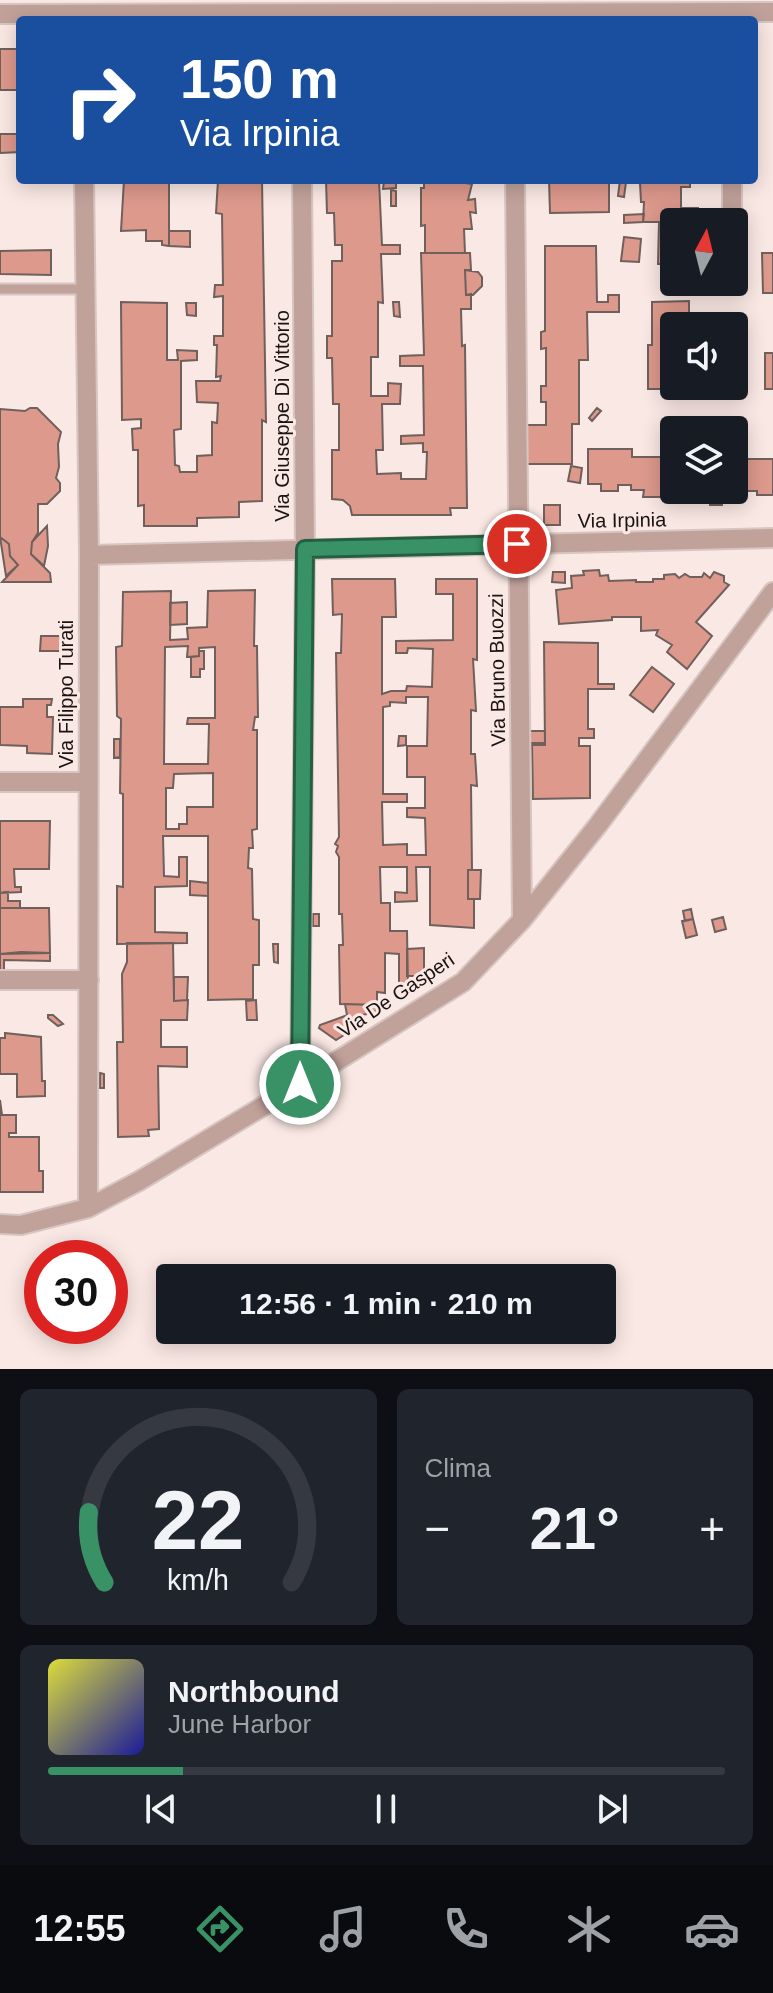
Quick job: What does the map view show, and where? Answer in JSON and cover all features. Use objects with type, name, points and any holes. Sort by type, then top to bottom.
[{"type":"street","points":[[317,16],[476,6],[513,16],[608,6],[773,12]]},
{"type":"street","points":[[0,14],[55,16]]},
{"type":"street","name":"Via Filippo Turati","points":[[84,184],[89,555],[88,1208]]},
{"type":"street","name":"Via Giuseppe Di Vittorio","points":[[300,1084],[305,549],[302,184]]},
{"type":"street","name":"Via Bruno Buozzi","points":[[515,184],[522,920]]},
{"type":"street","points":[[732,184],[732,208]]},
{"type":"street","name":"Via Irpinia","points":[[89,555],[773,538]]},
{"type":"street","name":"Via De Gasperi","points":[[0,1224],[21,1225],[88,1208],[139,1181],[300,1084],[463,982],[522,920],[598,825],[773,592]]},
{"type":"street","points":[[0,782],[87,782]]},
{"type":"street","points":[[0,980],[89,980]]},
{"type":"lane","points":[[0,289],[86,289]]},
{"type":"building","points":[[0,49],[16,49],[16,90],[0,90]]},
{"type":"building","points":[[0,134],[16,134],[16,152],[0,153]]},
{"type":"building","points":[[124,184],[169,184],[169,246],[162,245],[162,241],[146,241],[146,230],[121,231]]},
{"type":"building","points":[[218,184],[262,184],[266,422],[262,420],[262,501],[239,502],[239,517],[197,518],[197,526],[144,526],[144,505],[138,506],[138,450],[133,450],[132,429],[141,428],[141,419],[122,420],[121,302],[167,303],[167,360],[178,360],[177,350],[197,351],[197,360],[181,361],[181,429],[174,430],[175,465],[179,466],[180,472],[197,472],[197,456],[212,455],[212,422],[217,423],[218,403],[197,402],[196,381],[220,381],[221,376],[216,377],[217,345],[214,345],[214,336],[223,336],[223,296],[214,297],[215,285],[223,285],[222,214],[216,213]]},
{"type":"building","points":[[326,184],[379,184],[382,245],[400,245],[400,254],[381,254],[383,303],[378,302],[378,357],[371,357],[371,396],[388,396],[388,383],[401,384],[400,404],[382,404],[383,450],[376,450],[377,474],[401,473],[401,479],[426,479],[427,452],[423,452],[423,443],[401,444],[401,436],[424,435],[423,366],[400,366],[400,356],[424,355],[421,253],[470,253],[471,270],[465,270],[466,295],[471,294],[471,309],[461,309],[462,346],[465,345],[467,508],[450,508],[451,515],[352,515],[350,506],[343,500],[332,499],[332,450],[339,450],[339,404],[333,404],[332,358],[327,358],[327,336],[332,336],[332,261],[342,261],[342,245],[335,245],[334,213],[327,213]]},
{"type":"building","points":[[384,184],[396,184],[396,188],[383,189]]},
{"type":"building","points":[[424,184],[472,184],[468,200],[475,199],[476,213],[470,212],[472,229],[464,229],[465,253],[425,253],[425,225],[421,226],[421,188]]},
{"type":"building","points":[[549,184],[609,184],[609,212],[550,213]]},
{"type":"building","points":[[620,184],[626,184],[624,197],[618,196]]},
{"type":"building","points":[[640,184],[690,184],[690,187],[681,187],[681,208],[660,208],[660,264],[659,222],[643,222],[644,202],[641,202]]},
{"type":"building","points":[[391,190],[396,191],[396,206],[391,206]]},
{"type":"building","points":[[644,214],[643,222],[624,223],[624,215]]},
{"type":"building","points":[[169,231],[190,231],[190,247],[169,246]]},
{"type":"building","points":[[624,237],[641,239],[639,262],[621,261]]},
{"type":"building","points":[[545,246],[596,246],[597,302],[608,302],[608,295],[619,295],[619,312],[587,312],[588,360],[579,360],[579,424],[572,424],[572,464],[525,464],[525,425],[546,425],[546,402],[541,402],[541,386],[546,386],[546,348],[541,349],[541,332],[545,331]]},
{"type":"building","points":[[51,250],[51,275],[0,274],[0,251]]},
{"type":"building","points":[[762,253],[773,253],[773,293],[763,293]]},
{"type":"building","points":[[465,270],[478,272],[482,277],[482,286],[473,295],[466,295]]},
{"type":"building","points":[[689,301],[689,312],[660,312],[660,389],[648,389],[652,302]]},
{"type":"building","points":[[393,302],[399,302],[400,317],[394,316]]},
{"type":"building","points":[[186,303],[196,303],[196,316],[187,315]]},
{"type":"building","points":[[765,353],[773,353],[773,389],[765,389]]},
{"type":"building","points":[[37,408],[61,432],[56,478],[60,491],[47,504],[38,504],[38,533],[32,542],[31,554],[50,573],[51,582],[2,582],[18,565],[10,556],[9,544],[0,537],[0,409],[25,411]]},
{"type":"building","points":[[597,408],[601,411],[592,421],[589,418]]},
{"type":"building","points":[[588,449],[632,449],[632,457],[660,457],[660,497],[643,497],[644,490],[631,490],[631,485],[618,485],[618,491],[601,491],[601,484],[588,484]]},
{"type":"building","points":[[748,459],[773,459],[773,495],[757,495],[757,491],[748,491]]},
{"type":"building","points":[[571,466],[582,468],[580,483],[568,481]]},
{"type":"building","points":[[544,505],[560,505],[560,525],[544,525]]},
{"type":"building","points":[[47,526],[48,546],[44,566],[31,554],[32,542]]},
{"type":"building","points":[[0,537],[9,544],[10,556],[18,565],[6,576]]},
{"type":"building","points":[[599,570],[600,576],[608,575],[609,581],[653,582],[653,579],[664,579],[664,575],[702,577],[704,573],[710,578],[714,572],[724,576],[724,582],[729,585],[696,622],[712,636],[687,669],[667,652],[672,645],[656,635],[658,630],[641,631],[641,617],[612,617],[612,620],[559,624],[556,590],[572,588],[571,576]]},
{"type":"building","points":[[553,572],[565,572],[565,583],[552,582]]},
{"type":"building","points":[[332,579],[395,579],[396,617],[382,617],[382,694],[406,691],[407,686],[432,687],[433,649],[408,648],[407,653],[396,653],[396,641],[453,640],[453,594],[436,594],[436,579],[477,579],[477,660],[473,659],[476,711],[471,710],[471,754],[475,754],[477,786],[471,785],[472,870],[468,870],[468,899],[474,899],[474,928],[430,925],[430,867],[416,867],[417,901],[395,902],[395,892],[407,893],[407,867],[380,867],[381,903],[390,903],[390,931],[407,931],[408,984],[399,985],[399,954],[385,953],[385,993],[377,992],[377,1005],[340,1004],[339,945],[343,945],[342,914],[339,914],[339,857],[335,844],[339,837],[336,653],[341,653],[342,614],[333,615]],"holes":[[[406,697],[428,697],[427,746],[407,746],[407,777],[425,777],[425,808],[407,808],[407,817],[425,818],[426,855],[407,855],[407,844],[383,845],[382,802],[407,802],[407,794],[383,794],[383,707],[390,706],[390,702],[406,703]]]},
{"type":"building","points":[[255,590],[258,717],[255,717],[253,730],[257,730],[257,829],[252,830],[253,848],[249,848],[248,868],[252,869],[253,919],[259,920],[259,965],[253,965],[253,999],[208,1000],[208,836],[163,836],[164,876],[179,877],[179,857],[187,857],[187,886],[155,887],[155,932],[187,933],[187,943],[117,944],[117,886],[123,887],[123,794],[120,793],[121,719],[117,716],[116,647],[122,646],[123,592],[171,591],[170,640],[188,639],[187,628],[207,627],[208,591]],"holes":[[[188,646],[187,657],[199,656],[199,648],[215,647],[215,718],[188,718],[187,724],[209,724],[208,764],[164,764],[165,647]],[[213,773],[213,807],[187,807],[187,824],[179,824],[179,829],[166,829],[166,788],[173,788],[174,774]]]},
{"type":"building","points":[[187,602],[187,624],[170,625],[170,603]]},
{"type":"building","points":[[41,636],[61,636],[61,651],[40,651]]},
{"type":"building","points":[[544,642],[598,643],[598,684],[614,684],[614,689],[588,689],[588,729],[594,729],[594,738],[579,738],[579,746],[590,746],[590,798],[533,799],[532,745],[545,745]]},
{"type":"building","points":[[199,651],[204,651],[204,669],[200,669],[200,677],[191,677],[191,657],[199,656]]},
{"type":"building","points":[[652,667],[674,684],[653,712],[630,695]]},
{"type":"building","points":[[23,699],[52,699],[51,705],[47,705],[47,717],[53,717],[52,754],[27,753],[27,746],[0,745],[0,707],[23,707]]},
{"type":"building","points":[[528,731],[545,731],[545,743],[528,743]]},
{"type":"building","points":[[399,736],[406,736],[406,745],[398,746]]},
{"type":"building","points":[[114,739],[120,739],[120,757],[114,758]]},
{"type":"building","points":[[0,821],[50,821],[49,869],[14,869],[15,887],[21,887],[21,892],[0,893]]},
{"type":"building","points":[[468,870],[481,870],[480,899],[468,899]]},
{"type":"building","points":[[190,881],[208,883],[208,896],[190,895]]},
{"type":"building","points":[[8,892],[8,901],[20,901],[20,908],[0,908],[0,893]]},
{"type":"building","points":[[0,908],[49,908],[50,953],[0,954]]},
{"type":"building","points":[[691,909],[693,919],[685,921],[683,911]]},
{"type":"building","points":[[313,914],[319,914],[319,926],[313,926]]},
{"type":"building","points":[[723,917],[726,929],[715,932],[712,920]]},
{"type":"building","points":[[693,919],[697,935],[686,938],[682,921]]},
{"type":"building","points":[[127,943],[173,943],[174,1001],[188,1000],[187,1020],[161,1020],[161,1047],[187,1047],[187,1067],[158,1066],[159,1129],[148,1130],[149,1136],[118,1137],[117,1042],[123,1042],[122,974],[127,962]]},
{"type":"building","points":[[273,944],[278,944],[278,963],[274,962]]},
{"type":"building","points":[[424,948],[424,976],[407,976],[407,949]]},
{"type":"building","points":[[50,953],[50,961],[4,960],[4,972],[0,972],[0,954]]},
{"type":"building","points":[[174,977],[188,977],[187,1000],[174,1001]]},
{"type":"building","points":[[256,1000],[257,1020],[247,1020],[246,1001]]},
{"type":"building","points":[[345,1004],[377,1005],[376,1013],[359,1015],[360,1021],[355,1024],[345,1016]]},
{"type":"building","points":[[48,1015],[53,1015],[63,1024],[58,1026]]},
{"type":"building","points":[[345,1016],[358,1026],[336,1040],[319,1028],[320,1025]]},
{"type":"building","points":[[5,1033],[41,1037],[45,1096],[17,1097],[17,1074],[0,1074],[0,1038],[5,1038]]},
{"type":"building","points":[[100,1073],[104,1074],[104,1088],[100,1088]]},
{"type":"building","points":[[0,1100],[2,1115],[16,1115],[16,1133],[9,1133],[9,1137],[39,1137],[39,1171],[43,1171],[43,1192],[0,1192]]},
{"type":"route","points":[[300,1084],[305,549],[517,544]]}]
